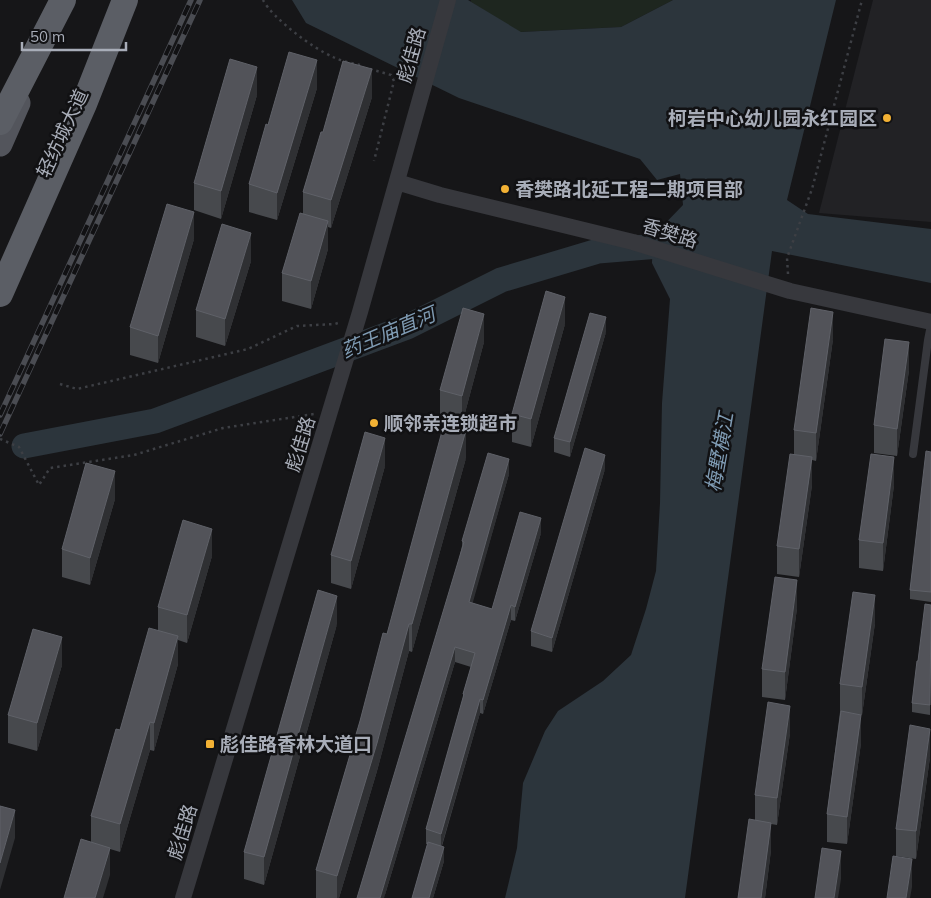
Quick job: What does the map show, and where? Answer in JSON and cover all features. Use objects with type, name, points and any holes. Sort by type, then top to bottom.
[{"type":"highway","points":[[0,122],[63,0]]},
{"type":"highway","points":[[0,294],[84,104],[124,0]]},
{"type":"main road","points":[[0,144],[63,0]]},
{"type":"main road","name":"轻纺城大道","points":[[0,265],[124,0]]},
{"type":"street","name":"彪佳路","points":[[183,898],[355,331],[448,0]]},
{"type":"street","name":"香樊路","points":[[397,182],[440,195],[632,242],[790,291],[931,324]]},
{"type":"lane","points":[[913,454],[931,324]]},
{"type":"path","points":[[263,0],[271,12],[302,38],[333,57],[391,75],[394,81],[374,161]]},
{"type":"path","points":[[787,258],[806,207],[862,0]]},
{"type":"path","points":[[60,384],[77,389],[248,350],[297,326],[335,324],[360,312]]},
{"type":"path","points":[[0,438],[19,447],[40,485],[50,468],[134,455],[223,428],[330,412]]},
{"type":"shaded area","points":[[471,0],[673,0],[621,27],[520,32],[471,2]]},
{"type":"shaded area","name":"柯岩中心幼儿园永红园区","points":[[873,0],[931,0],[931,222],[819,213]]},
{"type":"water","name":"梅墅横江","points":[[292,0],[468,0],[521,32],[621,27],[673,0],[836,0],[787,200],[808,214],[931,229],[931,283],[772,251],[685,898],[505,898],[517,848],[523,783],[545,731],[558,711],[603,681],[631,655],[656,571],[660,503],[662,403],[670,299],[652,263],[653,236],[683,205],[680,174],[657,180],[640,159],[459,98],[306,23]]},
{"type":"building","points":[[289,52],[317,60],[277,193],[249,184]]},
{"type":"building","points":[[230,59],[257,67],[221,191],[194,183]]},
{"type":"building","points":[[343,61],[372,69],[331,200],[303,192],[321,132],[323,132]]},
{"type":"building","points":[[167,204],[194,212],[158,336],[130,327]]},
{"type":"building","points":[[300,213],[328,221],[311,281],[282,273]]},
{"type":"building","points":[[222,224],[251,233],[225,319],[196,310]]},
{"type":"building","points":[[546,291],[565,297],[531,419],[512,414]]},
{"type":"building","points":[[463,308],[484,314],[462,396],[440,390]]},
{"type":"building","points":[[811,308],[833,312],[816,433],[794,430]]},
{"type":"building","points":[[590,313],[606,317],[570,442],[554,438]]},
{"type":"building","points":[[885,339],[909,342],[897,429],[874,425]]},
{"type":"building","points":[[444,424],[466,430],[412,624],[409,624],[377,743],[337,876],[316,870],[360,721],[383,633],[387,634]]},
{"type":"building","points":[[365,432],[385,438],[351,561],[331,555]]},
{"type":"building","points":[[585,448],[605,455],[552,638],[531,631]]},
{"type":"building","points":[[926,451],[931,452],[931,592],[910,590]]},
{"type":"building","points":[[488,453],[509,459],[469,602],[492,609],[520,512],[541,518],[515,607],[511,605],[483,700],[480,699],[441,834],[426,829],[475,653],[455,647],[380,898],[357,898],[464,542],[462,541]]},
{"type":"building","points":[[790,454],[812,457],[799,549],[777,546]]},
{"type":"building","points":[[871,454],[894,457],[883,543],[859,540]]},
{"type":"building","points":[[86,463],[115,471],[90,558],[62,549]]},
{"type":"building","points":[[183,520],[212,529],[187,615],[158,607]]},
{"type":"building","points":[[775,577],[797,580],[785,672],[762,669]]},
{"type":"building","points":[[318,590],[337,596],[264,857],[244,852]]},
{"type":"building","points":[[853,592],[875,595],[862,687],[840,684]]},
{"type":"building","points":[[925,604],[931,605],[930,705],[912,703]]},
{"type":"building","points":[[149,628],[178,636],[154,723],[150,722],[120,824],[91,816],[116,729],[120,730]]},
{"type":"building","points":[[33,629],[62,637],[37,723],[8,715]]},
{"type":"building","points":[[768,702],[790,706],[777,798],[755,795]]},
{"type":"building","points":[[841,711],[861,715],[847,817],[827,814]]},
{"type":"building","points":[[910,725],[930,729],[916,831],[896,829]]},
{"type":"building","points":[[0,806],[15,810],[0,863]]},
{"type":"building","points":[[749,819],[771,823],[761,898],[738,898]]},
{"type":"building","points":[[81,839],[110,848],[95,898],[64,898]]},
{"type":"building","points":[[428,842],[444,847],[429,898],[412,898]]},
{"type":"building","points":[[822,848],[841,851],[834,898],[815,898]]},
{"type":"building","points":[[893,856],[912,859],[906,898],[887,898]]},
{"type":"waterway","name":"药王庙直河","points":[[24,446],[155,421],[407,327],[501,280],[598,251],[659,246]]},
{"type":"railway","points":[[0,415],[191,0]]},
{"type":"railway","points":[[0,434],[200,0]]},
{"type":"place","name":"柯岩中心幼儿园永红园区","points":[[887,118]]},
{"type":"place","name":"香樊路北延工程二期项目部","points":[[505,189]]},
{"type":"place","name":"顺邻亲连锁超市","points":[[374,423]]},
{"type":"place","name":"彪佳路香林大道口","points":[[210,744]]}]
